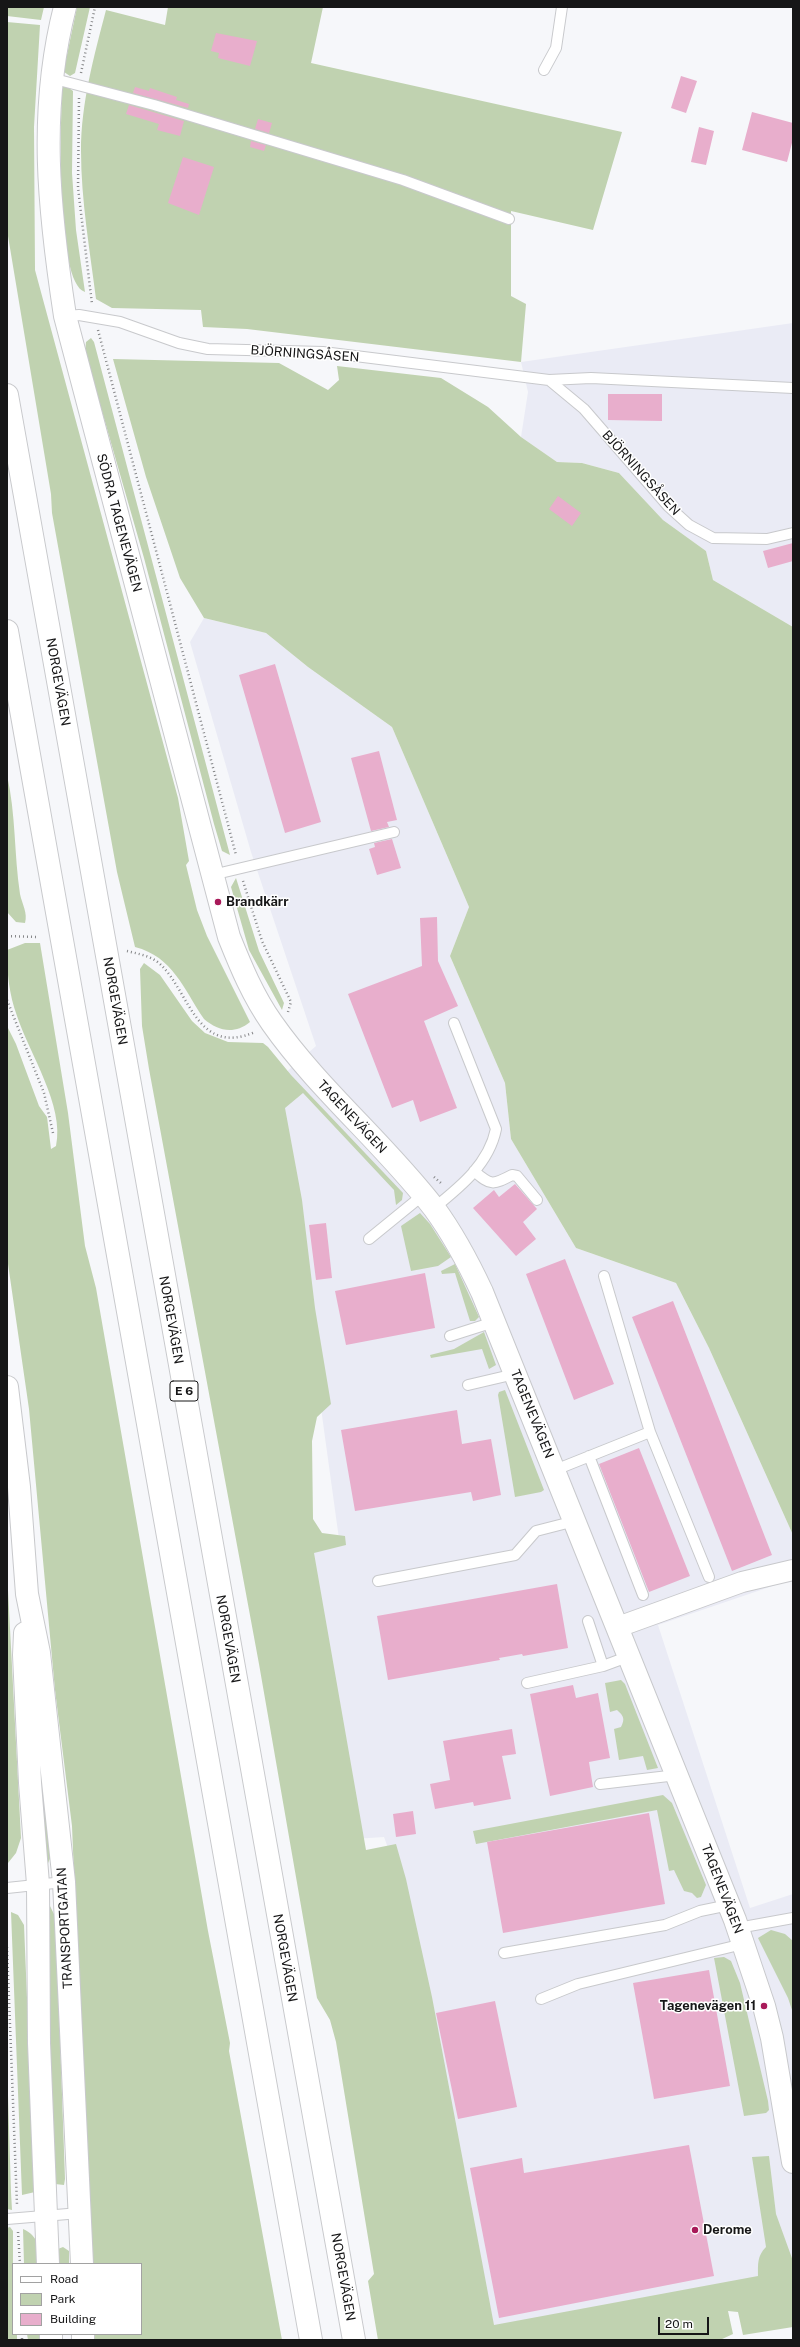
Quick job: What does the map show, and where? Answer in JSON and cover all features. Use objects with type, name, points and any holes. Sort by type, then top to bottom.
[{"type":"main road","name":"SÖDRA TAGENEVÄGEN","points":[[65,7],[51,78],[48,152],[52,234],[65,316],[229,937],[244,977],[272,1023]]},
{"type":"main road","name":"NORGEVÄGEN","points":[[7,395],[354,2340]]},
{"type":"main road","points":[[7,631],[310,2340]]},
{"type":"main road","name":"TAGENEVÄGEN","points":[[272,1023],[318,1081],[429,1202],[462,1250],[494,1322],[555,1470],[741,1936],[764,2006],[772,2038],[793,2162]]},
{"type":"main road","name":"TRANSPORTGATAN","points":[[7,1387],[20,1487],[27,1594],[24,1656],[30,1783],[38,1884],[39,2043],[48,2263]]},
{"type":"main road","name":"TRANSPORTGATAN","points":[[27,1594],[39,1653],[64,1882],[82,2263]]},
{"type":"street","points":[[618,1627],[742,1582],[793,1570]]},
{"type":"lane","points":[[544,70],[556,48],[562,7]]},
{"type":"lane","points":[[51,78],[79,84],[403,180],[510,219]]},
{"type":"lane","name":"BJÖRNINGSÅSEN","points":[[65,316],[94,316],[148,331],[178,343],[208,349],[323,352],[549,380],[591,378],[793,388]]},
{"type":"lane","name":"BJÖRNINGSÅSEN","points":[[549,380],[584,410],[668,506],[689,525],[713,538],[767,539],[793,533]]},
{"type":"lane","points":[[212,875],[394,832]]},
{"type":"lane","points":[[369,1239],[429,1202],[453,1193],[474,1171],[493,1142],[496,1129],[454,1023]]},
{"type":"lane","points":[[474,1171],[490,1183],[495,1184],[512,1175],[517,1176],[536,1200]]},
{"type":"lane","points":[[604,1276],[650,1432],[709,1577]]},
{"type":"lane","points":[[450,1336],[494,1322]]},
{"type":"lane","points":[[468,1385],[515,1374]]},
{"type":"lane","points":[[555,1470],[650,1432]]},
{"type":"lane","points":[[589,1456],[643,1595]]},
{"type":"lane","points":[[378,1581],[515,1555],[536,1531],[575,1521]]},
{"type":"lane","points":[[588,1621],[603,1666]]},
{"type":"lane","points":[[527,1683],[603,1666],[630,1656]]},
{"type":"lane","points":[[600,1784],[677,1775]]},
{"type":"lane","points":[[7,1888],[64,1882]]},
{"type":"lane","points":[[504,1953],[665,1925],[700,1911],[729,1905]]},
{"type":"lane","points":[[541,1999],[578,1984],[741,1936],[793,1918]]},
{"type":"lane","points":[[7,2219],[80,2213]]},
{"type":"path","points":[[95,7],[85,46],[79,84],[77,141],[78,188],[94,316],[240,869],[262,941],[291,1002],[290,1009],[272,1023],[244,1037],[229,1037],[209,1030],[192,1012],[168,972],[160,964],[145,955],[127,951]]},
{"type":"path","points":[[7,936],[38,937]]},
{"type":"path","points":[[7,1000],[44,1093],[53,1133]]},
{"type":"path","points":[[7,1947],[20,2263]]},
{"type":"shaded area","points":[[793,323],[793,627],[713,580],[706,551],[663,520],[619,473],[582,463],[557,462],[521,437],[528,392],[521,362]]},
{"type":"shaded area","points":[[204,618],[266,633],[308,667],[392,727],[469,907],[450,956],[505,1083],[511,1139],[576,1248],[676,1283],[709,1348],[793,1535],[793,1579],[658,1625],[750,1908],[793,1894],[793,2273],[486,2333],[403,1889],[384,1837],[354,1839],[309,1544],[339,1539],[276,1081],[316,1046],[251,852],[190,642]]},
{"type":"green space","points":[[7,7],[44,7],[41,20],[7,16]]},
{"type":"green space","points":[[77,7],[90,7],[75,73],[70,76],[64,72],[64,69]]},
{"type":"green space","points":[[168,7],[323,7],[311,63],[622,132],[593,230],[511,211],[511,296],[526,304],[521,362],[247,329],[203,327],[201,310],[112,308],[96,299],[84,207],[81,151],[83,115],[97,45],[106,10],[165,25]]},
{"type":"green space","points":[[7,22],[40,25],[34,127],[35,270],[178,798],[189,861],[186,865],[197,910],[207,936],[250,1022],[238,1029],[220,1029],[209,1023],[204,1019],[183,985],[168,966],[159,958],[135,947],[117,872],[52,513],[51,494],[7,230]]},
{"type":"green space","points":[[65,85],[73,91],[72,173],[76,230],[85,292],[75,282],[69,260],[64,231],[61,131],[62,88]]},
{"type":"green space","points":[[91,338],[94,342],[230,855],[222,851],[214,824],[144,558],[85,352],[86,342]]},
{"type":"green space","points":[[113,359],[279,363],[328,390],[339,380],[337,366],[441,378],[488,407],[521,437],[557,462],[582,463],[619,473],[663,520],[706,551],[713,580],[793,627],[793,1535],[709,1348],[676,1283],[576,1248],[511,1139],[505,1083],[450,956],[469,907],[392,727],[308,667],[266,633],[204,618],[180,578],[146,477]]},
{"type":"green space","points":[[7,775],[12,805],[20,894],[26,916],[25,923],[16,922],[7,912]]},
{"type":"green space","points":[[236,878],[259,951],[284,1003],[282,1010],[249,950],[231,887]]},
{"type":"green space","points":[[25,943],[40,943],[68,1113],[85,1246],[96,1288],[208,1931],[230,2043],[229,2051],[282,2340],[93,2340],[93,2335],[142,2335],[142,2263],[90,2263],[72,1826],[55,1690],[29,1409],[7,1257],[7,1026],[16,1044],[39,1106],[47,1117],[51,1149],[56,1146],[57,1130],[51,1097],[22,1031],[14,1008],[10,992],[7,950]]},
{"type":"green space","points":[[144,963],[160,975],[192,1021],[205,1033],[228,1042],[263,1043],[268,1047],[291,1075],[403,1193],[402,1200],[396,1205],[394,1190],[303,1093],[285,1108],[302,1200],[315,1308],[331,1404],[317,1417],[312,1441],[313,1519],[322,1533],[345,1536],[346,1545],[314,1553],[366,1850],[396,1844],[406,1879],[432,1997],[494,2325],[758,2276],[758,2264],[761,2254],[766,2247],[752,2157],[769,2156],[776,2214],[793,2261],[793,2327],[743,2335],[738,2312],[728,2311],[733,2334],[720,2340],[378,2340],[368,2281],[374,2274],[336,2042],[330,2020],[317,1998],[259,1664],[149,1069],[142,1026],[140,969]]},
{"type":"green space","points":[[420,1213],[430,1224],[451,1257],[438,1266],[411,1271],[401,1226]]},
{"type":"green space","points":[[455,1264],[479,1317],[475,1321],[470,1321],[455,1273],[442,1274],[441,1271]]},
{"type":"green space","points":[[484,1332],[496,1365],[489,1369],[482,1349],[431,1358],[430,1355],[454,1349]]},
{"type":"green space","points":[[505,1390],[544,1490],[541,1492],[515,1497],[498,1395],[499,1392]]},
{"type":"green space","points":[[7,1571],[21,1838],[16,1853],[8,1863]]},
{"type":"green space","points":[[621,1680],[625,1684],[658,1768],[647,1770],[643,1756],[619,1760],[614,1729],[621,1727],[623,1718],[617,1710],[610,1712],[605,1683]]},
{"type":"green space","points":[[41,1763],[52,1853],[47,1866],[40,1764]]},
{"type":"green space","points":[[663,1795],[672,1803],[706,1885],[701,1897],[697,1898],[692,1893],[684,1891],[674,1870],[669,1871],[657,1810],[476,1844],[473,1831]]},
{"type":"green space","points":[[47,1900],[54,1914],[56,1925],[64,2185],[55,2184],[44,1901]]},
{"type":"green space","points":[[11,1912],[18,1915],[24,1925],[35,2192],[22,2195]]},
{"type":"green space","points":[[771,1930],[785,1934],[793,1941],[793,2013],[788,1998],[758,1938]]},
{"type":"green space","points":[[724,1957],[731,1961],[740,1983],[768,2101],[769,2110],[766,2113],[744,2116],[714,1958]]},
{"type":"green space","points":[[7,2063],[11,2192],[12,2210],[7,2209]]},
{"type":"green space","points":[[10,2227],[13,2231],[12,2335],[17,2335],[17,2340],[7,2340],[7,2228]]},
{"type":"green space","points":[[23,2229],[35,2239],[40,2248],[45,2263],[24,2263]]},
{"type":"green space","points":[[63,2247],[69,2251],[69,2263],[59,2263],[58,2249]]},
{"type":"green space","points":[[27,2335],[40,2335],[40,2340],[28,2340]]},
{"type":"building","points":[[216,33],[257,41],[250,66],[218,58],[219,53],[211,51]]},
{"type":"building","points":[[681,76],[697,81],[686,113],[671,108]]},
{"type":"building","points":[[135,87],[149,91],[150,88],[177,97],[176,100],[189,104],[188,108],[133,93]]},
{"type":"building","points":[[129,105],[184,121],[180,136],[157,130],[159,124],[126,114]]},
{"type":"building","points":[[752,112],[793,123],[793,139],[787,162],[742,150]]},
{"type":"building","points":[[258,119],[272,123],[269,133],[255,129]]},
{"type":"building","points":[[699,127],[714,131],[706,165],[691,162]]},
{"type":"building","points":[[251,141],[266,145],[264,151],[250,147]]},
{"type":"building","points":[[183,157],[214,167],[199,215],[168,203]]},
{"type":"building","points":[[608,394],[662,394],[662,421],[608,420]]},
{"type":"building","points":[[558,496],[581,513],[572,526],[549,509]]},
{"type":"building","points":[[793,543],[793,561],[768,568],[763,551]]},
{"type":"building","points":[[275,664],[321,822],[285,833],[239,675]]},
{"type":"building","points":[[379,751],[397,820],[387,822],[389,827],[371,831],[351,758]]},
{"type":"building","points":[[392,839],[401,868],[377,875],[369,849],[375,847],[374,843]]},
{"type":"building","points":[[437,917],[438,961],[458,1006],[424,1021],[457,1108],[420,1122],[413,1100],[392,1108],[348,994],[422,966],[420,918]]},
{"type":"building","points":[[515,1184],[537,1209],[523,1222],[536,1239],[516,1256],[473,1208],[494,1190],[499,1197]]},
{"type":"building","points":[[326,1223],[332,1278],[316,1280],[309,1225]]},
{"type":"building","points":[[565,1259],[614,1384],[574,1400],[526,1274]]},
{"type":"building","points":[[425,1273],[435,1328],[346,1345],[335,1291]]},
{"type":"building","points":[[673,1301],[772,1555],[732,1571],[632,1317]]},
{"type":"building","points":[[457,1410],[462,1444],[491,1439],[501,1495],[473,1501],[471,1492],[355,1511],[341,1430]]},
{"type":"building","points":[[639,1448],[690,1576],[649,1592],[599,1464]]},
{"type":"building","points":[[557,1584],[568,1648],[523,1656],[522,1654],[499,1658],[500,1660],[388,1680],[377,1616]]},
{"type":"building","points":[[573,1685],[576,1698],[598,1693],[610,1758],[589,1762],[593,1787],[550,1796],[530,1694]]},
{"type":"building","points":[[512,1729],[516,1754],[502,1756],[511,1799],[474,1806],[473,1802],[435,1809],[430,1784],[450,1780],[443,1741]]},
{"type":"building","points":[[413,1811],[416,1834],[396,1837],[393,1814]]},
{"type":"building","points":[[649,1813],[665,1904],[503,1933],[487,1842]]},
{"type":"building","points":[[709,1970],[730,2086],[654,2099],[633,1983]]},
{"type":"building","points":[[495,2001],[517,2107],[458,2119],[436,2013]]},
{"type":"building","points":[[689,2145],[714,2276],[499,2318],[470,2168],[522,2158],[524,2173]]},
{"type":"place","name":"Brandkärr","points":[[218,902]]},
{"type":"place","name":"Tagenevägen 11","points":[[764,2006]]},
{"type":"place","name":"Derome","points":[[695,2230]]}]
